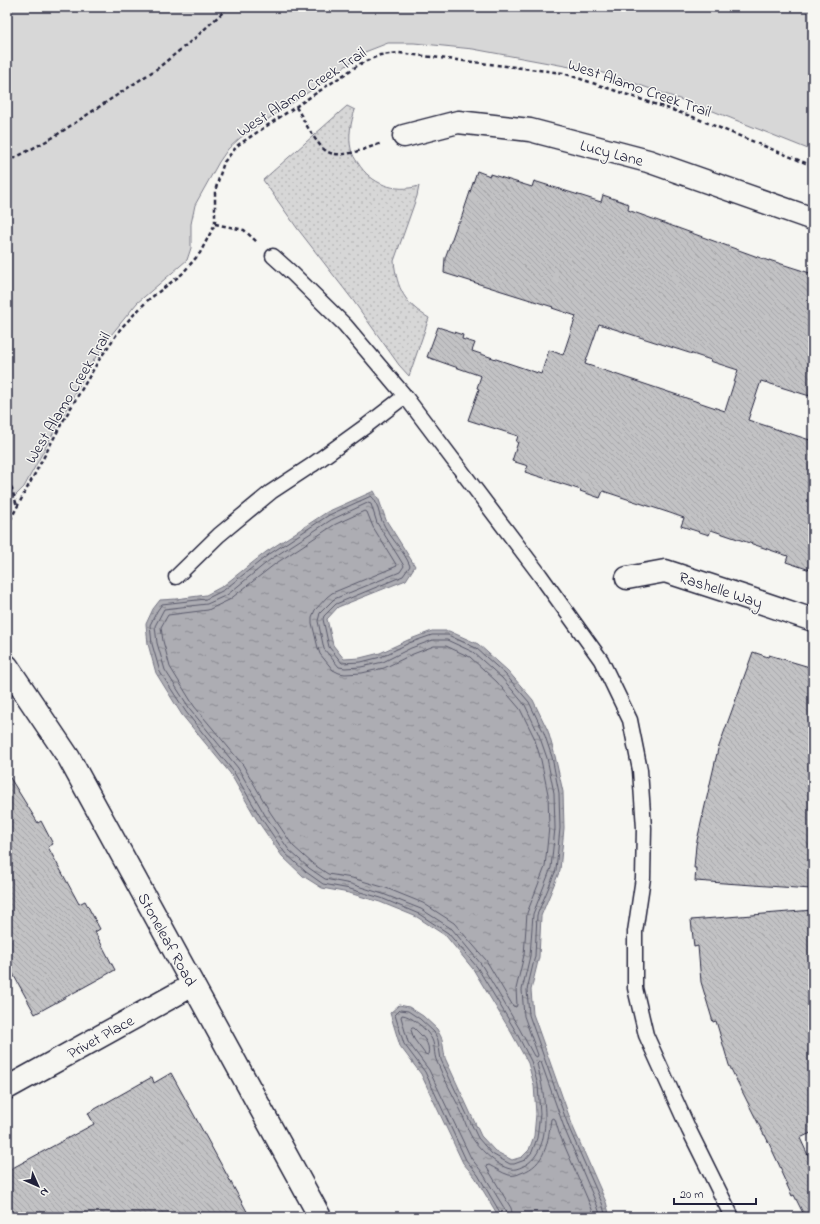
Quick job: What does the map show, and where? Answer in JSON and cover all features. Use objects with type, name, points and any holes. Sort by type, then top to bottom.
[{"type":"street","name":"Lucy Lane","points":[[404,136],[458,122],[530,130],[648,162],[813,219]]},
{"type":"street","name":"Rashelle Way","points":[[627,578],[665,571],[813,620]]},
{"type":"street","name":"Stoneleaf Road","points":[[7,666],[69,758],[320,1217]]},
{"type":"street","name":"Privet Place","points":[[7,1088],[193,985]]},
{"type":"lane","points":[[272,256],[293,274],[345,325],[405,396],[535,569],[601,660],[630,720],[640,770],[644,828],[643,878],[635,932],[635,988],[646,1035],[689,1130],[732,1217]]},
{"type":"lane","points":[[176,577],[219,535],[271,492],[312,465],[405,396]]},
{"type":"path","points":[[7,162],[52,138],[158,68],[196,37],[227,7]]},
{"type":"path","name":"West Alamo Creek Trail","points":[[7,526],[99,360],[121,328],[148,300],[182,274],[200,253],[215,224],[215,191],[224,162],[238,145],[360,64],[380,55],[399,53],[563,73],[693,117],[813,166]]},
{"type":"path","points":[[296,107],[322,148],[328,152],[344,154],[354,152],[404,136]]},
{"type":"path","points":[[215,224],[244,230],[272,256]]},
{"type":"path","points":[[7,481],[11,486],[18,507]]},
{"type":"shaded area","points":[[7,7],[809,7],[813,10],[813,151],[708,109],[608,74],[473,49],[414,43],[388,43],[365,52],[328,79],[240,138],[228,149],[195,205],[191,224],[191,248],[187,260],[137,303],[107,340],[88,369],[24,487],[7,504]]},
{"type":"shaded area","points":[[347,106],[355,110],[350,129],[351,151],[363,170],[384,185],[401,188],[419,186],[417,196],[394,261],[397,280],[404,295],[414,307],[429,318],[409,376],[399,365],[352,299],[297,228],[263,180]]},
{"type":"water","points":[[374,491],[386,520],[415,566],[406,580],[338,607],[327,619],[333,645],[344,659],[360,658],[380,653],[432,631],[449,631],[478,644],[508,671],[533,700],[548,731],[563,792],[564,828],[560,870],[541,916],[539,957],[531,990],[533,1014],[573,1127],[606,1202],[610,1217],[499,1217],[475,1177],[463,1163],[421,1074],[400,1046],[390,1013],[399,1005],[409,1007],[423,1016],[437,1029],[442,1039],[445,1058],[481,1136],[495,1151],[512,1160],[522,1157],[529,1150],[534,1136],[536,1114],[534,1085],[528,1063],[473,969],[446,936],[417,917],[380,902],[349,893],[322,888],[303,876],[282,856],[257,820],[230,773],[182,715],[156,673],[148,644],[146,624],[153,609],[160,600],[206,595],[223,586],[266,552],[327,512]]},
{"type":"building","points":[[477,171],[532,187],[534,181],[601,202],[603,195],[629,204],[628,210],[769,261],[813,274],[813,397],[761,381],[748,420],[813,441],[813,571],[786,562],[788,556],[711,530],[709,535],[681,526],[684,518],[670,513],[603,491],[600,498],[580,491],[581,490],[525,472],[528,466],[512,461],[518,442],[516,442],[518,436],[468,420],[479,389],[477,388],[481,376],[427,357],[438,327],[463,335],[462,339],[475,343],[472,351],[541,374],[549,350],[563,355],[576,316],[552,308],[553,307],[444,273],[445,258],[458,222],[460,222]],"holes":[[[599,324],[711,360],[710,361],[738,370],[725,411],[585,364]]]},
{"type":"building","points":[[753,652],[768,657],[769,655],[813,668],[813,849],[811,889],[695,881],[696,868],[694,868],[696,845],[718,749]]},
{"type":"building","points":[[7,773],[38,823],[41,821],[53,844],[48,847],[79,904],[85,901],[100,929],[95,932],[115,970],[35,1014],[7,963]]},
{"type":"building","points":[[813,910],[813,1132],[800,1138],[813,1166],[813,1217],[805,1217],[794,1195],[792,1196],[765,1135],[729,1065],[716,1021],[713,1022],[701,982],[698,946],[694,947],[691,920]]},
{"type":"building","points":[[171,1073],[250,1217],[7,1217],[7,1171],[94,1124],[88,1113],[152,1077],[154,1083]]}]
